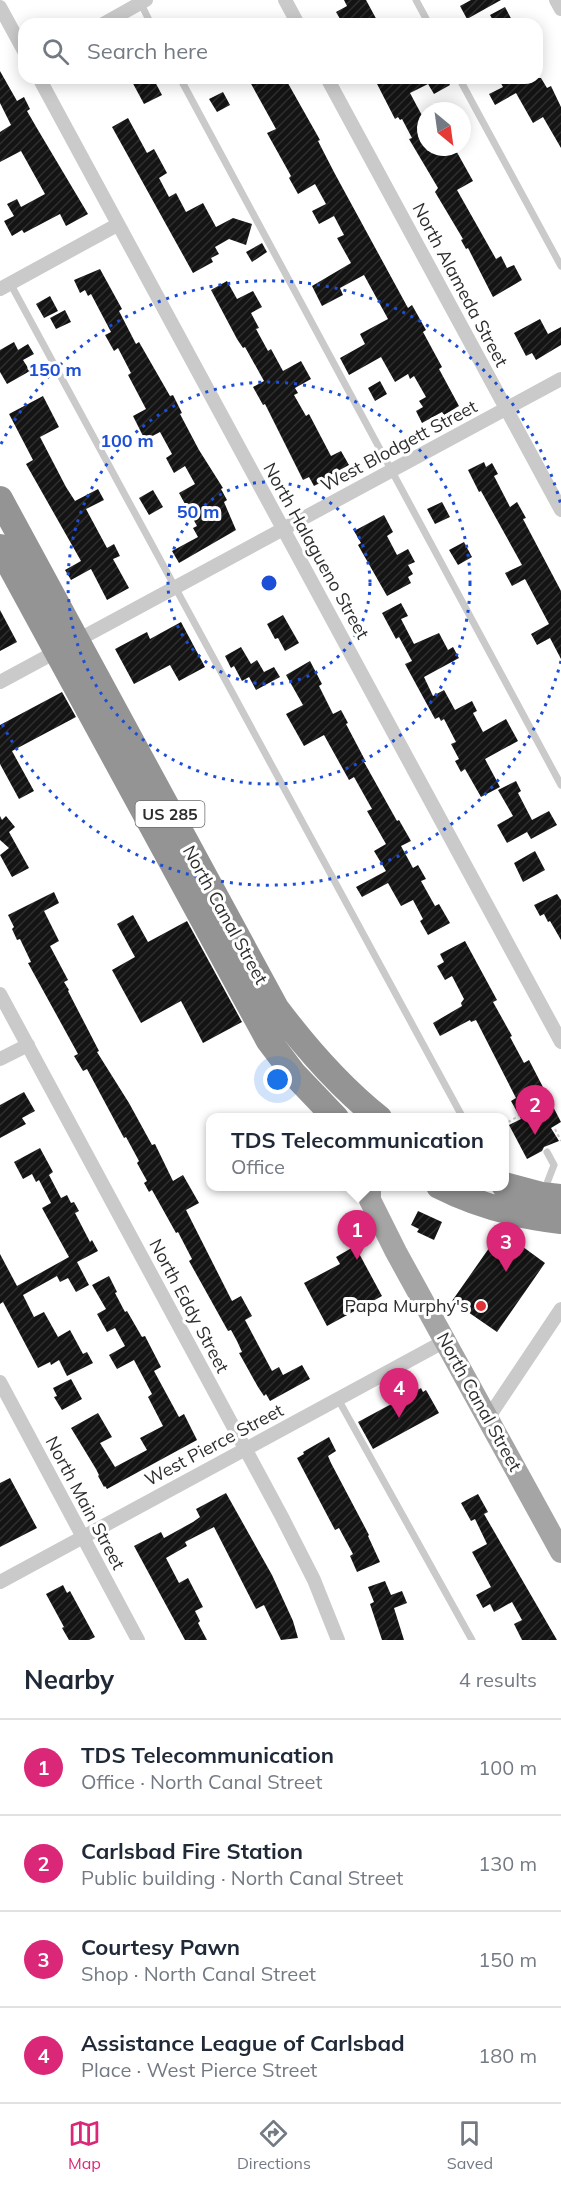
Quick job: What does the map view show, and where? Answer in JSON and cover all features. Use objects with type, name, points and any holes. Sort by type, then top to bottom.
[{"type":"highway","name":"North Canal Street","points":[[0,499],[66,646],[269,1041],[294,1074],[331,1113]]},
{"type":"highway","name":"North Canal Street","points":[[0,547],[66,646],[276,1008],[344,1088],[372,1113]]},
{"type":"highway","points":[[509,1186],[551,1196]]},
{"type":"highway","points":[[451,1191],[509,1213],[561,1221]]},
{"type":"main road","name":"North Canal Street","points":[[370,1191],[374,1211],[561,1552]]},
{"type":"street","points":[[285,0],[295,18]]},
{"type":"street","points":[[556,0],[561,9]]},
{"type":"street","points":[[113,18],[142,1]]},
{"type":"street","points":[[0,7],[18,40]]},
{"type":"street","name":"North Halagueno Street","points":[[42,84],[561,1042]]},
{"type":"street","name":"North Alameda Street","points":[[330,84],[561,510]]},
{"type":"street","points":[[5,286],[117,225]]},
{"type":"street","name":"West Blodgett Street","points":[[0,682],[561,380]]},
{"type":"street","name":"North Eddy Street","points":[[0,994],[245,1449],[314,1581],[338,1640]]},
{"type":"street","points":[[0,1059],[27,1045]]},
{"type":"street","points":[[488,1418],[561,1308]]},
{"type":"street","name":"West Pierce Street","points":[[0,1582],[445,1341]]},
{"type":"street","name":"North Main Street","points":[[0,1382],[138,1640]]},
{"type":"lane","points":[[416,0],[426,18]]},
{"type":"lane","points":[[142,1],[149,18]]},
{"type":"lane","points":[[183,84],[561,785]]},
{"type":"lane","points":[[462,84],[561,266]]},
{"type":"lane","points":[[5,286],[176,587],[460,1113]]},
{"type":"lane","points":[[547,1152],[558,1165],[551,1196]]},
{"type":"lane","points":[[338,1399],[472,1640]]},
{"type":"path","points":[[509,1121],[539,1105],[540,1107]]},
{"type":"path","points":[[555,1129],[561,1141]]},
{"type":"building","points":[[344,0],[366,0],[376,18],[340,18],[336,12],[347,6]]},
{"type":"building","points":[[471,0],[501,0],[469,18],[466,18],[460,6]]},
{"type":"building","points":[[505,7],[511,18],[492,18],[490,15]]},
{"type":"building","points":[[0,71],[17,101],[24,97],[30,109],[27,111],[88,214],[66,226],[60,214],[24,233],[22,230],[12,236],[4,221],[14,216],[7,204],[17,199],[21,207],[45,194],[21,151],[0,162],[0,132],[11,125],[0,103]]},
{"type":"building","points":[[543,81],[547,88],[551,86],[561,107],[561,148],[543,117],[533,123],[516,93],[495,105],[489,94],[503,87],[501,84],[543,84]]},
{"type":"building","points":[[133,84],[156,84],[162,95],[144,104]]},
{"type":"building","points":[[251,84],[288,84],[408,308],[412,305],[426,330],[423,332],[442,367],[439,369],[459,406],[444,415],[442,412],[422,423],[416,411],[423,407],[419,401],[426,397],[414,376],[410,379],[408,374],[395,382],[381,357],[349,375],[340,358],[365,344],[360,334],[388,319],[364,275],[340,288],[343,295],[322,306],[312,286],[351,263],[337,238],[344,235],[334,216],[319,224],[312,211],[326,204],[315,184],[298,194],[289,178],[291,176],[267,133],[276,129]]},
{"type":"building","points":[[377,84],[428,84],[410,93],[417,106],[417,153],[402,119],[398,117],[395,119]]},
{"type":"building","points":[[428,84],[449,84],[434,94]]},
{"type":"building","points":[[223,92],[230,105],[217,112],[209,99]]},
{"type":"building","points":[[128,118],[147,153],[154,149],[167,173],[159,178],[169,197],[176,193],[186,212],[203,203],[216,227],[233,218],[252,224],[246,245],[229,239],[215,247],[219,254],[211,258],[213,262],[193,273],[112,127]]},
{"type":"building","points":[[419,156],[459,156],[473,181],[457,190],[496,259],[501,256],[507,268],[514,265],[522,280],[493,297],[468,248],[466,249],[461,240],[463,239],[435,192],[438,188]]},
{"type":"building","points":[[262,243],[267,252],[252,262],[246,252]]},
{"type":"building","points":[[100,269],[122,309],[119,311],[136,344],[139,342],[170,396],[173,395],[199,450],[223,488],[221,489],[227,500],[224,502],[236,530],[179,563],[172,551],[198,537],[193,528],[197,526],[179,493],[195,484],[185,466],[174,473],[166,458],[172,454],[160,432],[145,440],[133,416],[146,409],[128,375],[131,373],[118,348],[114,351],[105,335],[111,332],[91,294],[88,296],[85,290],[80,293],[74,280]]},
{"type":"building","points":[[227,281],[237,299],[253,291],[262,307],[251,313],[259,328],[256,329],[268,351],[271,349],[283,371],[301,361],[311,379],[295,388],[298,393],[294,395],[306,416],[309,414],[331,456],[341,451],[349,465],[314,486],[309,477],[303,480],[265,404],[263,405],[253,387],[264,381],[245,347],[243,348],[237,339],[211,290]]},
{"type":"building","points":[[50,296],[58,311],[44,318],[36,304]]},
{"type":"building","points":[[65,310],[71,322],[56,329],[50,318]]},
{"type":"building","points":[[540,319],[548,334],[561,327],[561,345],[536,360],[532,353],[526,356],[514,333]]},
{"type":"building","points":[[14,342],[18,350],[28,344],[34,354],[23,360],[30,371],[7,384],[0,372],[0,350]]},
{"type":"building","points":[[380,381],[387,394],[375,401],[368,388]]},
{"type":"building","points":[[43,396],[59,427],[40,437],[66,487],[75,501],[98,489],[104,500],[86,509],[107,548],[114,544],[120,556],[113,559],[129,588],[107,600],[91,569],[71,580],[65,570],[81,561],[26,464],[33,460],[9,414]]},
{"type":"building","points":[[484,462],[486,467],[492,463],[498,474],[494,476],[510,507],[517,502],[526,518],[523,519],[561,591],[561,659],[550,638],[537,645],[531,634],[549,624],[525,579],[512,586],[505,573],[522,565],[468,470]]},
{"type":"building","points":[[153,490],[163,507],[149,515],[139,498]]},
{"type":"building","points":[[442,502],[450,517],[435,524],[427,509]]},
{"type":"building","points":[[384,515],[393,532],[387,536],[397,555],[408,549],[415,562],[408,565],[413,574],[408,577],[411,583],[387,596],[358,545],[361,543],[354,531]]},
{"type":"building","points":[[464,542],[472,557],[458,565],[449,550]]},
{"type":"building","points":[[401,603],[408,616],[401,619],[414,644],[439,633],[448,650],[453,647],[459,658],[424,677],[433,696],[444,690],[455,710],[472,701],[477,711],[473,713],[483,732],[506,719],[518,741],[485,759],[500,787],[481,797],[465,769],[461,772],[455,761],[459,759],[451,744],[456,742],[444,719],[441,721],[439,717],[435,719],[405,664],[412,661],[399,637],[396,639],[382,613]]},
{"type":"building","points":[[0,610],[17,642],[0,651]]},
{"type":"building","points":[[283,615],[299,643],[285,651],[267,624]]},
{"type":"building","points":[[181,622],[205,667],[179,681],[170,665],[134,684],[115,649],[147,632],[150,639]]},
{"type":"building","points":[[241,647],[251,664],[257,660],[264,672],[274,667],[280,677],[256,690],[249,677],[242,681],[234,666],[231,668],[225,656]]},
{"type":"building","points":[[310,661],[322,684],[319,686],[333,714],[341,710],[366,762],[364,762],[397,821],[399,820],[411,841],[401,846],[413,868],[418,865],[426,879],[421,881],[435,906],[439,904],[450,923],[428,935],[420,921],[423,919],[413,900],[401,906],[388,883],[362,897],[356,887],[386,871],[374,851],[386,844],[367,811],[372,809],[354,777],[349,780],[324,735],[304,746],[286,714],[303,705],[286,675]]},
{"type":"building","points":[[62,692],[76,717],[12,751],[34,791],[19,799],[0,764],[0,725]]},
{"type":"building","points":[[516,781],[521,791],[518,793],[532,820],[549,811],[557,825],[531,839],[527,832],[507,843],[497,825],[513,816],[498,790]]},
{"type":"building","points":[[0,816],[2,820],[6,816],[15,827],[9,832],[29,868],[12,877],[0,855],[9,848],[0,840]]},
{"type":"building","points":[[535,851],[545,870],[523,882],[514,863]]},
{"type":"building","points":[[54,892],[59,903],[44,911],[59,941],[50,946],[68,980],[64,982],[99,1051],[97,1052],[152,1145],[155,1144],[173,1181],[183,1175],[199,1203],[186,1210],[232,1301],[241,1296],[252,1316],[245,1320],[272,1371],[279,1367],[283,1375],[302,1365],[310,1379],[270,1401],[258,1387],[239,1353],[242,1352],[237,1341],[231,1330],[228,1331],[189,1261],[192,1259],[178,1232],[176,1233],[152,1190],[149,1192],[144,1183],[147,1181],[126,1137],[124,1138],[87,1069],[83,1071],[74,1056],[78,1054],[28,963],[31,962],[20,939],[17,940],[12,929],[14,927],[8,915]]},
{"type":"building","points":[[557,894],[561,900],[561,940],[550,921],[548,922],[544,914],[540,916],[534,905]]},
{"type":"building","points":[[133,915],[148,942],[187,921],[242,1022],[203,1043],[181,1001],[141,1023],[112,970],[135,957],[117,924]]},
{"type":"building","points":[[465,941],[497,1000],[493,1002],[512,1036],[510,1037],[524,1063],[529,1060],[561,1122],[551,1128],[559,1141],[544,1147],[542,1151],[527,1159],[509,1125],[521,1119],[511,1101],[516,1098],[476,1020],[471,1022],[470,1020],[440,1036],[433,1023],[462,1006],[464,999],[452,976],[445,980],[437,966],[444,962],[440,954]]},
{"type":"building","points":[[24,1092],[35,1111],[22,1118],[26,1124],[0,1138],[0,1105]]},
{"type":"building","points":[[40,1148],[53,1172],[49,1175],[61,1198],[67,1195],[71,1203],[74,1202],[79,1211],[75,1213],[90,1242],[92,1240],[98,1251],[77,1262],[89,1285],[76,1292],[68,1278],[60,1282],[57,1276],[23,1295],[34,1317],[44,1312],[58,1337],[70,1330],[83,1354],[87,1352],[93,1363],[67,1376],[59,1360],[51,1365],[50,1362],[38,1368],[3,1302],[0,1304],[0,1254],[17,1286],[69,1257],[42,1208],[51,1203],[39,1180],[36,1182],[32,1174],[23,1179],[14,1162]]},
{"type":"building","points":[[418,1211],[442,1222],[434,1240],[417,1232],[419,1229],[411,1225]]},
{"type":"building","points":[[501,1231],[545,1263],[497,1332],[452,1301]]},
{"type":"building","points":[[355,1246],[382,1296],[327,1326],[304,1283],[340,1264],[336,1257]]},
{"type":"building","points":[[109,1276],[125,1312],[127,1311],[142,1337],[145,1336],[161,1367],[154,1371],[179,1417],[184,1414],[197,1440],[107,1489],[71,1428],[98,1413],[112,1437],[100,1443],[115,1467],[147,1450],[140,1438],[163,1426],[148,1397],[152,1394],[134,1360],[117,1369],[109,1355],[125,1346],[115,1328],[107,1332],[97,1314],[106,1309],[92,1285]]},
{"type":"building","points":[[71,1379],[82,1399],[62,1410],[54,1397],[57,1396],[53,1388]]},
{"type":"building","points":[[421,1388],[423,1392],[426,1390],[439,1413],[373,1449],[358,1422]]},
{"type":"building","points":[[329,1437],[336,1451],[328,1456],[369,1535],[380,1562],[357,1572],[350,1556],[353,1554],[339,1528],[335,1530],[297,1458]]},
{"type":"building","points":[[10,1478],[37,1528],[0,1547],[0,1483]]},
{"type":"building","points":[[226,1493],[272,1575],[293,1621],[298,1638],[281,1640],[264,1605],[256,1609],[214,1527],[185,1542],[187,1546],[166,1558],[179,1583],[188,1578],[203,1607],[195,1611],[200,1621],[198,1623],[207,1640],[185,1640],[134,1546],[161,1532],[164,1538],[193,1522],[200,1517],[196,1509]]},
{"type":"building","points":[[478,1494],[488,1512],[484,1514],[557,1640],[522,1640],[514,1624],[522,1620],[512,1602],[494,1612],[490,1604],[483,1608],[476,1595],[491,1587],[472,1552],[487,1544],[475,1519],[471,1521],[461,1503]]},
{"type":"building","points":[[385,1581],[391,1595],[402,1591],[407,1603],[394,1608],[404,1640],[382,1640],[370,1604],[374,1602],[368,1587]]},
{"type":"building","points":[[63,1585],[67,1593],[70,1591],[95,1637],[89,1640],[69,1640],[46,1594]]},
{"type":"place","name":"Carlsbad Fire Station","points":[[535,1135]]},
{"type":"place","name":"TDS Telecommunication","points":[[357,1260]]},
{"type":"place","name":"Courtesy Pawn","points":[[506,1272]]},
{"type":"place","name":"Papa Murphy's","points":[[481,1306]]},
{"type":"place","name":"Assistance League of Carlsbad","points":[[399,1418]]}]
